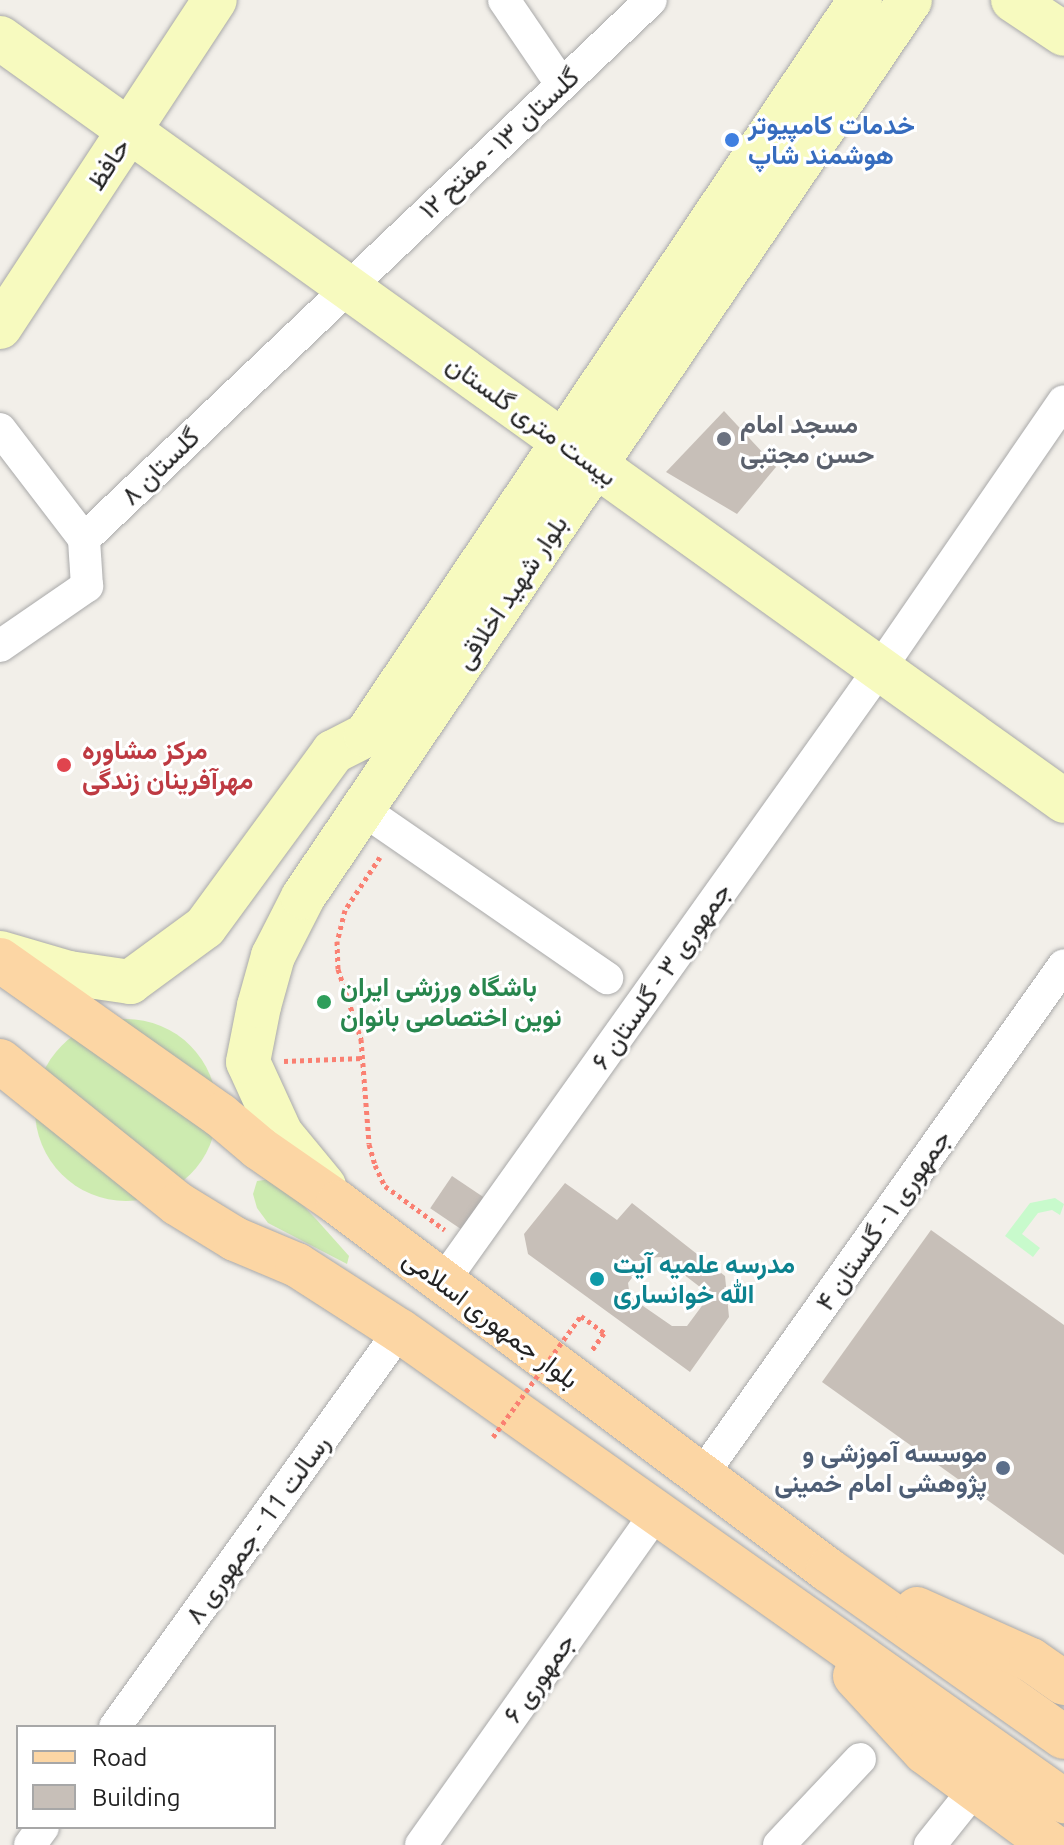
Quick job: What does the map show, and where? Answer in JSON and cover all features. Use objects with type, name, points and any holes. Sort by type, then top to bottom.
[{"type":"main road","name":"حافظ","points":[[0,327],[215,0]]},
{"type":"main road","name":"بلوار شهید اخلاقی","points":[[0,953],[69,973],[130,982],[205,927],[333,752],[366,735],[860,0]]},
{"type":"main road","name":"بلوار شهید اخلاقی","points":[[248,1062],[273,956],[303,897],[379,821],[596,467],[910,0]]},
{"type":"main road","points":[[1013,0],[1064,34]]},
{"type":"main road","name":"بیست متری گلستان","points":[[0,38],[1064,801]]},
{"type":"main road","name":"بلوار جمهوری اسلامی","points":[[0,960],[338,1203],[828,1570],[1064,1737]]},
{"type":"main road","points":[[0,1061],[178,1204],[235,1239],[297,1265],[400,1331],[1064,1801]]},
{"type":"main road","points":[[248,1062],[281,1134],[338,1203]]},
{"type":"main road","points":[[828,1570],[1031,1660],[1064,1683]]},
{"type":"main road","points":[[797,1613],[925,1752],[1051,1845]]},
{"type":"street","points":[[504,0],[561,84]]},
{"type":"street","name":"گلستان ۱۳ - مفتح ۱۲","points":[[347,287],[651,0]]},
{"type":"street","name":"گلستان ۸","points":[[84,539],[347,287]]},
{"type":"street","name":"جمهوری ۳ - گلستان ۶","points":[[442,1283],[879,670],[1064,401]]},
{"type":"street","points":[[0,429],[84,539],[87,586],[0,646]]},
{"type":"street","points":[[379,821],[607,978]]},
{"type":"street","name":"جمهوری ۱ - گلستان ۴","points":[[702,1475],[1064,965]]},
{"type":"street","name":"رسالت 11 - جمهوری ۸","points":[[116,1725],[400,1331]]},
{"type":"street","name":"جمهوری ۶","points":[[421,1845],[657,1512]]},
{"type":"street","points":[[779,1845],[860,1759]]},
{"type":"street","points":[[930,1845],[974,1790]]},
{"type":"path","points":[[379,821],[345,910],[337,941],[338,969],[363,1058],[369,1144],[385,1186],[468,1247]]},
{"type":"path","points":[[248,1062],[363,1058]]},
{"type":"path","points":[[493,1437],[581,1316],[604,1333]]},
{"type":"green space","points":[[126,1019],[161,1026],[190,1046],[210,1075],[217,1110],[210,1145],[190,1174],[161,1194],[126,1201],[91,1194],[62,1174],[42,1145],[35,1110],[42,1075],[62,1046],[91,1026]]},
{"type":"green space","points":[[271,1179],[283,1185],[316,1219],[349,1256],[347,1264],[268,1223],[257,1208],[253,1194],[257,1181]]},
{"type":"green space","points":[[1055,1198],[1064,1204],[1060,1215],[1052,1210],[1038,1213],[1022,1234],[1040,1248],[1033,1257],[1005,1236],[1030,1203]]},
{"type":"building","name":"مسجد امام حسن مجتبی","points":[[724,411],[776,467],[737,514],[666,472]]},
{"type":"building","points":[[452,1176],[485,1198],[463,1231],[430,1208]]},
{"type":"building","name":"مدرسه علمیه آیت الله خوانساری","points":[[565,1183],[617,1220],[632,1203],[725,1276],[729,1317],[690,1372],[528,1254],[524,1234]],"holes":[[[661,1257],[700,1287],[707,1299],[687,1326],[672,1326],[630,1297],[628,1283],[647,1258]]]},
{"type":"building","name":"موسسه آموزشی و پژوهشی امام خمینی","points":[[931,1230],[1064,1325],[1064,1555],[822,1382]]},
{"type":"place","name":"خدمات کامپیوتر هوشمند شاپ","points":[[732,140]]},
{"type":"place","name":"مسجد امام حسن مجتبی","points":[[724,439]]},
{"type":"place","name":"مرکز مشاوره مهرآفرینان زندگی","points":[[64,765]]},
{"type":"place","name":"باشگاه ورزشی ایران نوین اختصاصی بانوان","points":[[324,1002]]},
{"type":"place","name":"مدرسه علمیه آیت الله خوانساری","points":[[597,1279]]},
{"type":"place","name":"موسسه آموزشی و پژوهشی امام خمینی","points":[[1003,1468]]}]
